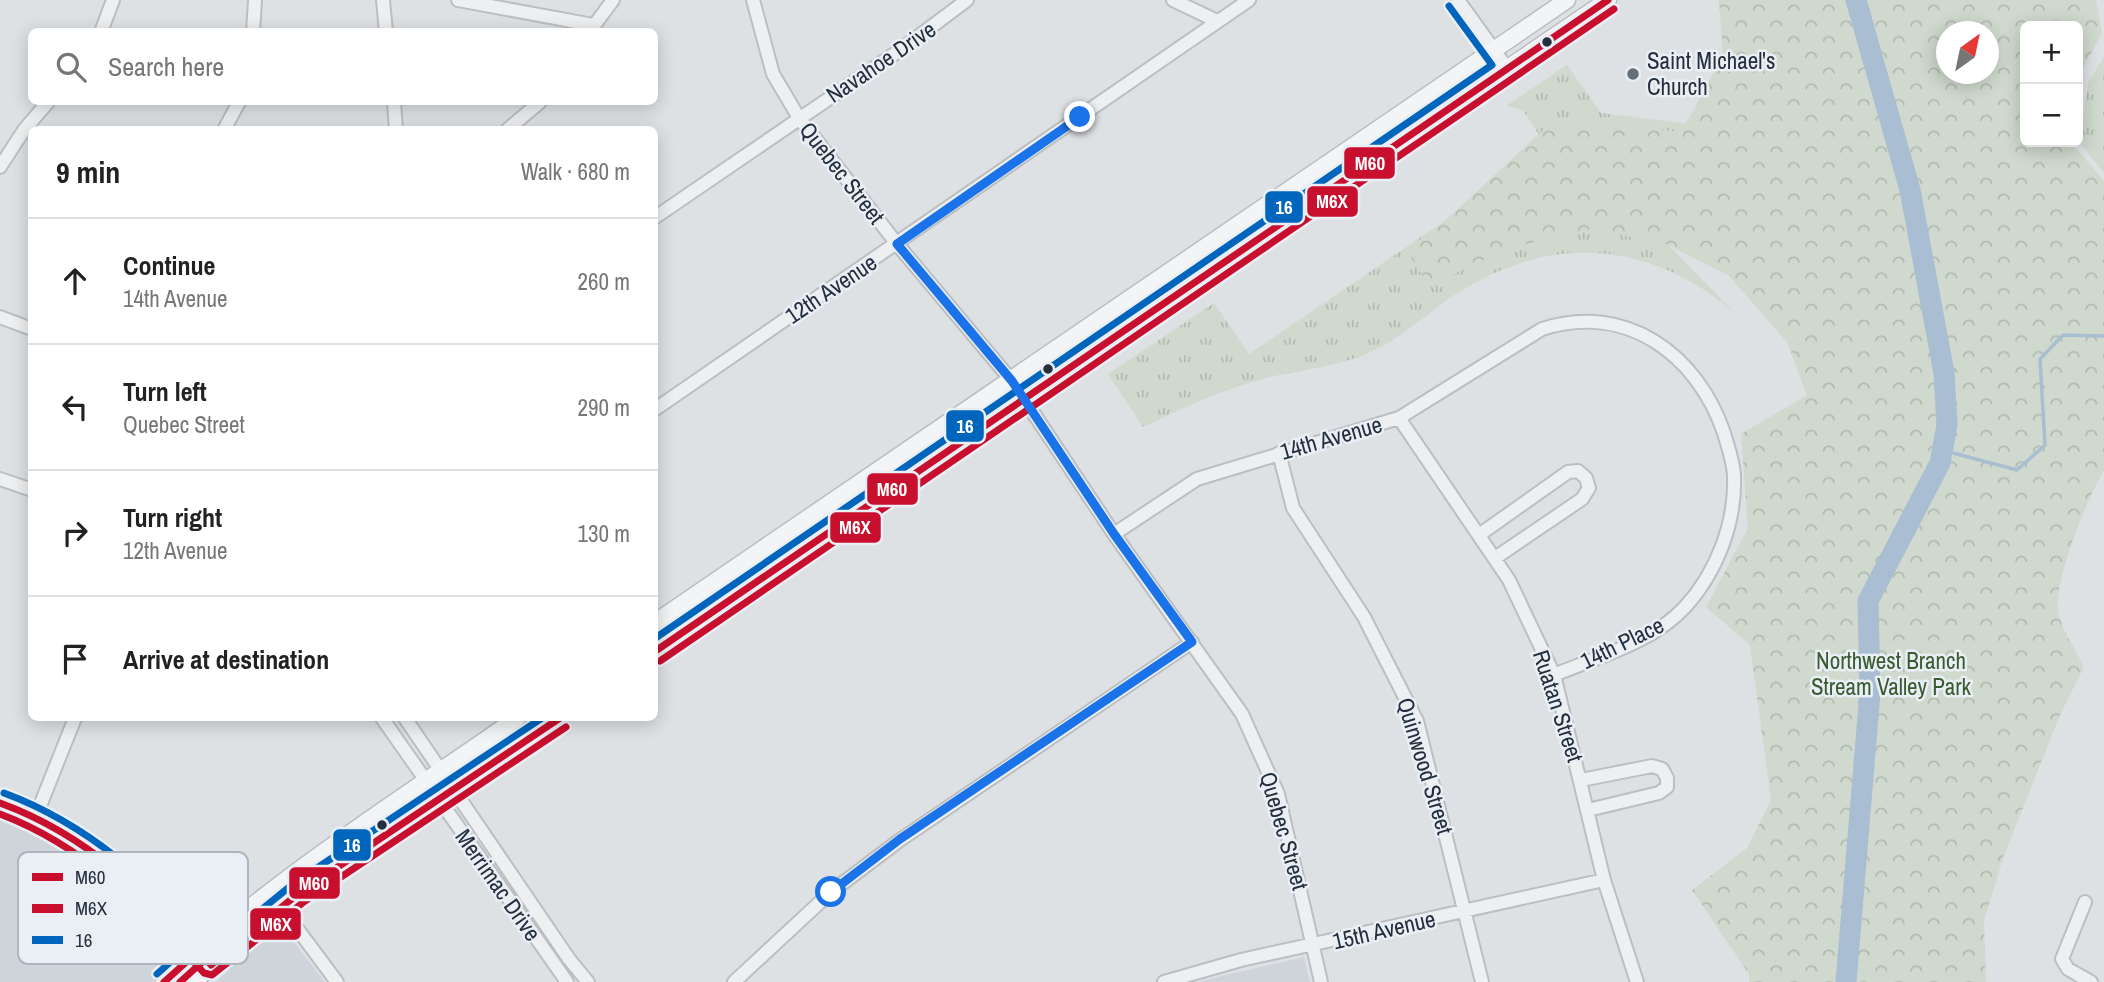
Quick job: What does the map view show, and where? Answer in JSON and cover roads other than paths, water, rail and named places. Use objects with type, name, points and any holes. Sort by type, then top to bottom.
[{"type":"main road","points":[[658,620],[1567,0]]},
{"type":"main road","points":[[658,649],[1023,397],[1608,0]]},
{"type":"main road","points":[[248,911],[339,839],[513,721]]},
{"type":"main road","points":[[248,934],[299,892],[555,721]]},
{"type":"main road","points":[[164,982],[183,964]]},
{"type":"main road","points":[[193,982],[211,965]]},
{"type":"street","points":[[102,28],[113,0]]},
{"type":"street","points":[[253,28],[255,0]]},
{"type":"street","points":[[383,0],[386,28]]},
{"type":"street","points":[[458,0],[592,28],[613,0]]},
{"type":"street","name":"Quebec Street","points":[[752,0],[773,74],[799,118],[897,244],[1012,381],[1114,534],[1242,714],[1278,794],[1300,879],[1311,947],[1321,982]]},
{"type":"street","name":"Navahoe Drive","points":[[658,215],[903,48],[967,0]]},
{"type":"street","points":[[1173,0],[1217,22]]},
{"type":"street","name":"12th Avenue","points":[[658,407],[1249,0]]},
{"type":"street","points":[[1458,0],[1507,68]]},
{"type":"street","points":[[0,167],[24,130],[45,105]]},
{"type":"street","points":[[226,126],[237,105]]},
{"type":"street","points":[[394,105],[396,126]]},
{"type":"street","points":[[512,126],[536,105]]},
{"type":"street","points":[[0,317],[28,327]]},
{"type":"street","name":"14th Place","points":[[1542,330],[1562,323],[1610,324],[1651,339],[1668,351],[1692,372],[1709,398],[1734,472],[1733,498],[1723,544],[1706,579],[1685,607],[1653,633],[1553,676]]},
{"type":"street","name":"14th Avenue","points":[[1114,534],[1197,479],[1399,418],[1542,330]]},
{"type":"street","name":"Ruatan Street","points":[[1399,418],[1509,580],[1553,676],[1604,880],[1637,982]]},
{"type":"street","name":"Quinwood Street","points":[[1279,453],[1293,508],[1364,617],[1417,721],[1482,982]]},
{"type":"street","points":[[1479,535],[1568,472],[1578,471],[1586,478],[1589,488],[1582,499],[1495,558]]},
{"type":"street","points":[[0,479],[28,489]]},
{"type":"street","points":[[734,982],[831,892],[900,839],[1192,642]]},
{"type":"street","points":[[36,817],[74,721]]},
{"type":"street","name":"Merrimac Drive","points":[[384,721],[567,982]]},
{"type":"street","name":"Merrimac Drive","points":[[407,721],[456,788],[569,959],[589,982]]},
{"type":"street","name":"Ruatan Street","points":[[1581,780],[1652,766],[1662,769],[1667,778],[1667,788],[1659,793],[1588,810]]},
{"type":"street","points":[[0,803],[36,817],[91,852]]},
{"type":"street","name":"15th Avenue","points":[[1164,982],[1241,960],[1311,947],[1604,880]]},
{"type":"street","points":[[2085,902],[2062,958],[2068,969],[2091,982]]},
{"type":"street","points":[[293,923],[337,982]]},
{"type":"waterway","points":[[1846,982],[1870,692],[1868,601],[1940,463],[1947,425],[1944,373],[1910,190],[1856,0]]},
{"type":"waterway","points":[[1942,450],[2017,470],[2045,445],[2040,359],[2063,335],[2104,336]]},
{"type":"place","name":"Saint Michael's Church","points":[[1633,74]]},
{"type":"park label","name":"Northwest Branch Stream Valley Park","points":[[1891,674]]}]
